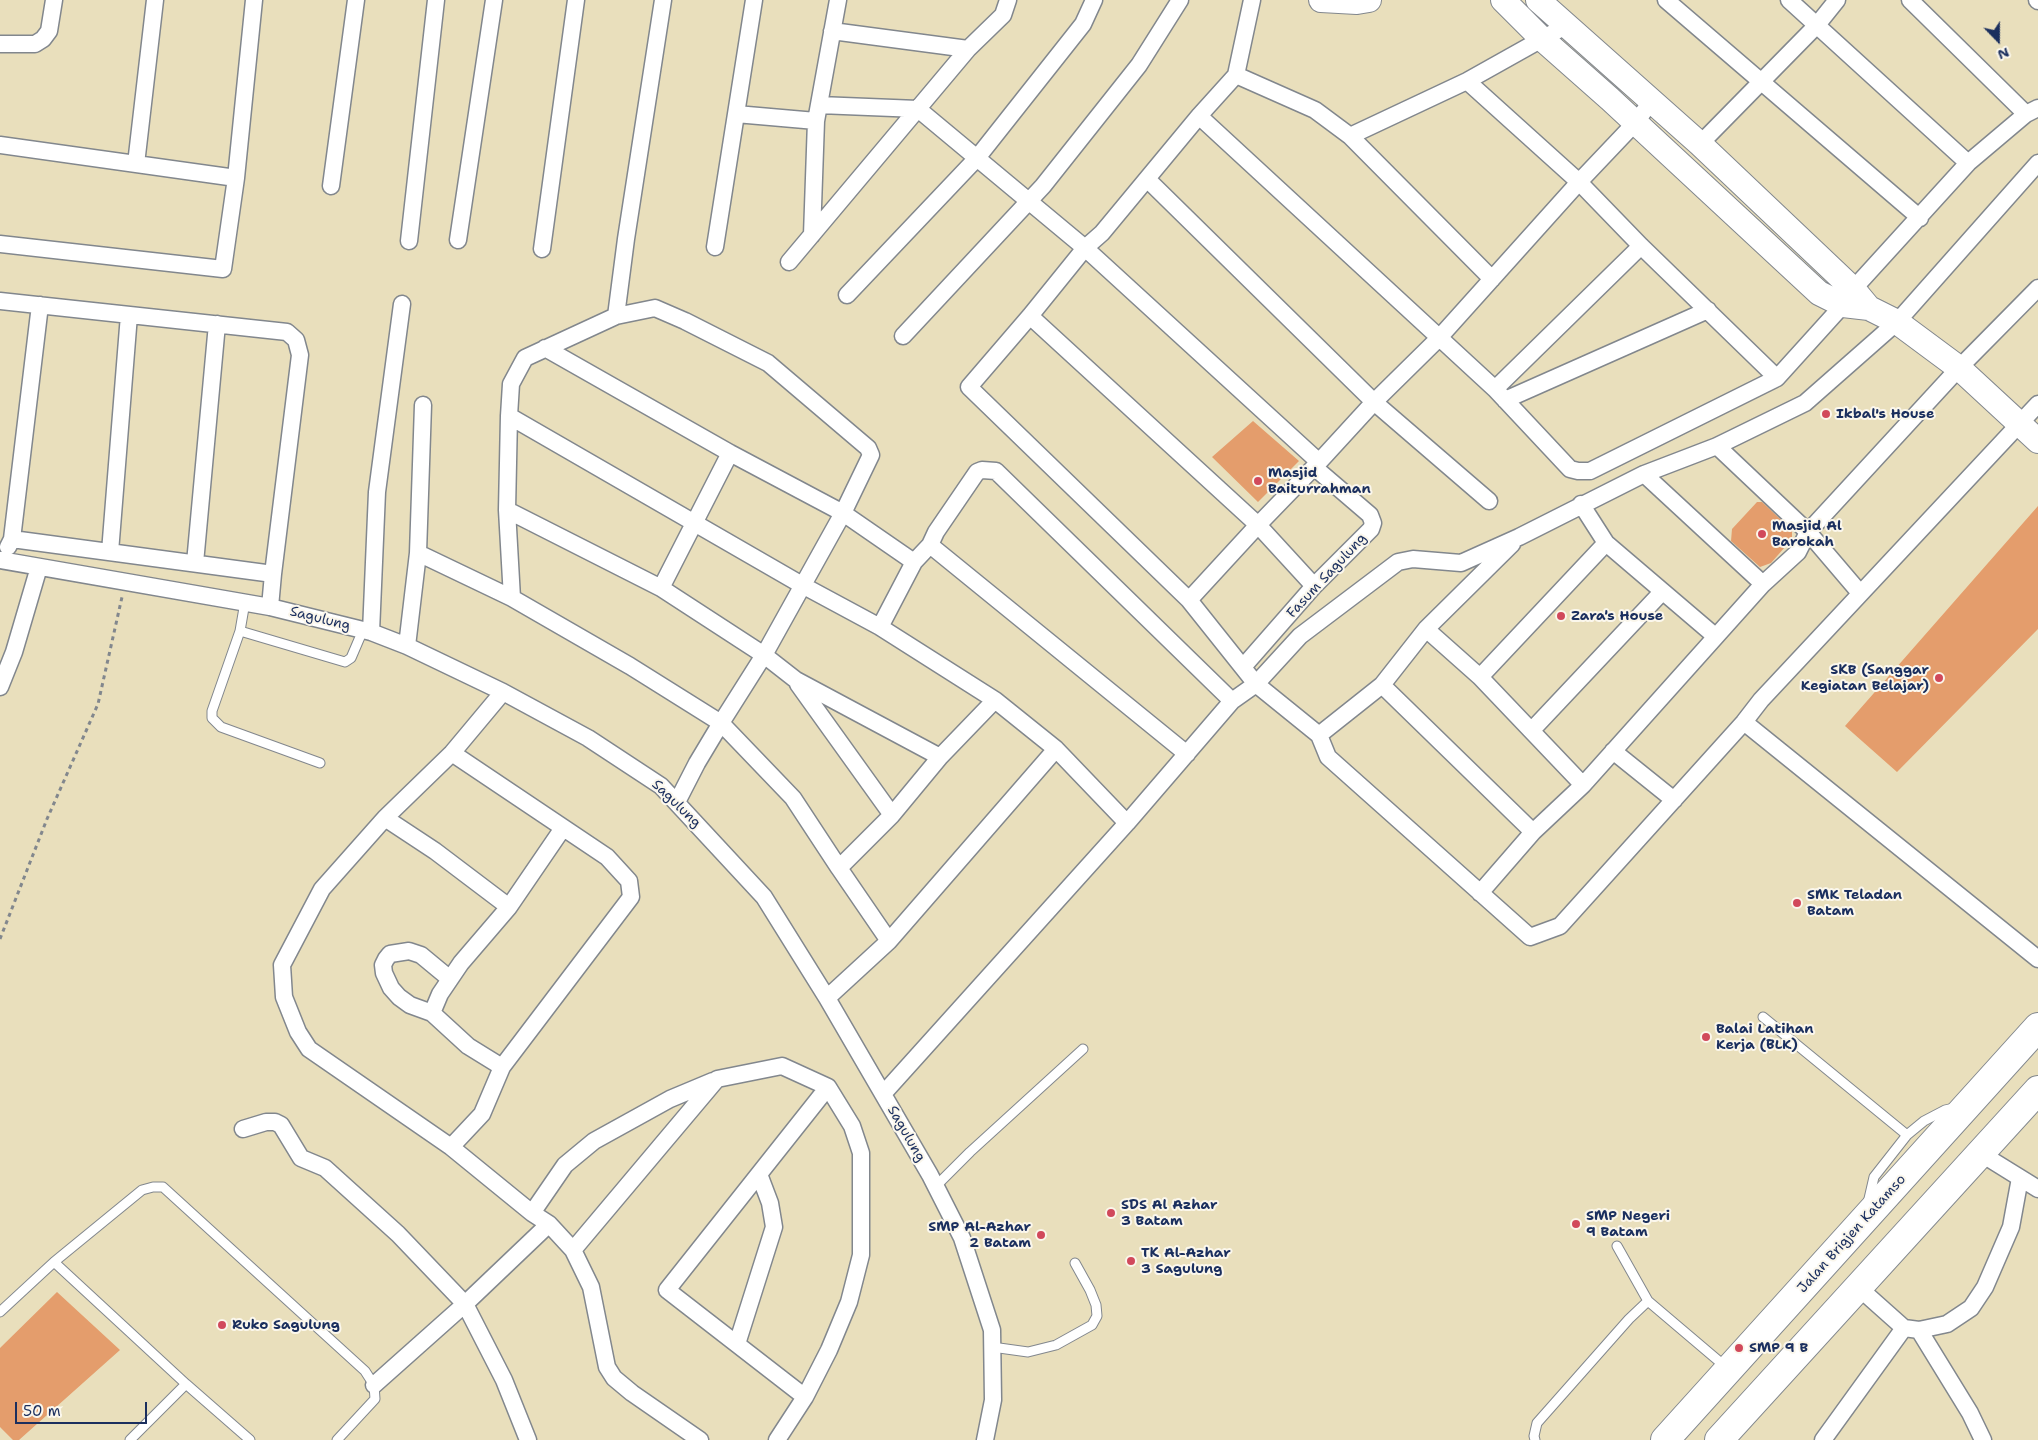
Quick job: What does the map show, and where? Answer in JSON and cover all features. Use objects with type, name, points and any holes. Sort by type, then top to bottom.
[{"type":"highway","name":"Jalan Brigjen Katamso","points":[[1665,1440],[2038,1027]]},
{"type":"highway","points":[[1719,1440],[2038,1090]]},
{"type":"street","points":[[0,44],[35,44],[44,39],[49,31],[54,0]]},
{"type":"street","points":[[136,164],[155,0]]},
{"type":"street","points":[[0,244],[223,269],[236,178],[254,0]]},
{"type":"street","points":[[331,186],[356,0]]},
{"type":"street","points":[[409,241],[436,0]]},
{"type":"street","points":[[458,240],[494,0]]},
{"type":"street","points":[[542,249],[576,0]]},
{"type":"street","points":[[616,316],[663,0]]},
{"type":"street","points":[[715,247],[754,0]]},
{"type":"street","points":[[812,235],[817,113],[838,0]]},
{"type":"street","points":[[789,262],[968,48],[1003,15],[1008,0]]},
{"type":"street","points":[[847,295],[977,158],[1083,24],[1094,0]]},
{"type":"street","points":[[903,336],[1029,201],[1139,65],[1180,0]]},
{"type":"street","points":[[1252,0],[1236,75],[1199,116],[1102,233],[1085,248],[969,387],[1189,600],[1256,684],[1319,735],[1328,757],[1530,937],[1560,926],[1744,722],[1761,700],[2038,404]]},
{"type":"street","points":[[1321,0],[1357,2],[1369,0]]},
{"type":"street","points":[[1666,0],[1920,218]]},
{"type":"street","points":[[1789,0],[1968,163]]},
{"type":"street","points":[[1700,144],[1817,25],[1837,0]]},
{"type":"street","points":[[1199,116],[1438,339],[1500,394],[1570,469],[1590,471],[1777,378],[1845,290],[1920,218],[1968,163],[2032,111],[1910,0]]},
{"type":"street","points":[[1548,3],[1567,25],[1700,144],[1845,290],[1869,308],[1897,322],[1959,368],[2038,441]]},
{"type":"street","points":[[1514,4],[1541,38],[1636,123],[1819,293],[1845,290]]},
{"type":"street","points":[[1350,136],[1467,81],[1567,25]]},
{"type":"street","points":[[832,31],[968,48]]},
{"type":"street","points":[[1236,75],[1315,110],[1350,136],[1492,279]]},
{"type":"street","points":[[1467,81],[1579,182],[1641,246],[1777,378]]},
{"type":"street","points":[[1189,600],[1374,402],[1438,339],[1579,182],[1636,123],[1651,102]]},
{"type":"street","points":[[736,114],[918,109],[1085,248],[1317,464]]},
{"type":"street","points":[[0,145],[236,178]]},
{"type":"street","points":[[883,1094],[1127,823],[1232,701],[1256,684],[1300,636],[1398,562],[1413,559],[1460,563],[1519,537],[1581,504],[1644,474],[1717,446],[1805,403],[1897,322],[2038,163]]},
{"type":"street","points":[[1147,179],[1374,402],[1489,501]]},
{"type":"street","points":[[1500,394],[1641,246]]},
{"type":"street","points":[[1480,893],[1533,832],[1613,752],[1763,584],[1798,552],[1808,532],[1959,368],[2038,288]]},
{"type":"street","points":[[0,301],[287,332],[296,340],[300,355],[270,607]]},
{"type":"street","points":[[367,631],[377,492],[402,304]]},
{"type":"street","points":[[1,560],[12,539],[40,305]]},
{"type":"street","points":[[512,598],[507,510],[511,384],[525,358],[616,316],[654,308],[685,321],[768,363],[868,448],[871,455],[843,514],[764,655],[697,763],[678,802]]},
{"type":"street","points":[[1500,394],[1708,310]]},
{"type":"street","points":[[110,552],[129,315]]},
{"type":"street","points":[[1030,316],[1258,525],[1314,586]]},
{"type":"street","points":[[195,563],[217,324]]},
{"type":"street","points":[[545,348],[730,453],[843,514],[914,562]]},
{"type":"street","points":[[407,646],[418,552],[423,405]]},
{"type":"street","points":[[509,416],[802,585],[880,626],[995,700],[1056,749],[1127,823]]},
{"type":"street","points":[[1717,446],[1808,532],[1860,594]]},
{"type":"street","points":[[661,588],[730,453]]},
{"type":"street","name":"Fasum Sagulung","points":[[1244,667],[1314,586],[1371,529],[1370,515],[1317,464]]},
{"type":"street","points":[[880,626],[914,562],[930,545],[936,532],[977,472],[982,470],[996,471],[1232,701]]},
{"type":"street","points":[[1644,474],[1763,584]]},
{"type":"street","points":[[1581,504],[1606,544],[1715,636]]},
{"type":"street","points":[[507,510],[661,588],[764,655],[796,680],[940,756]]},
{"type":"street","points":[[1319,735],[1382,685],[1426,629],[1519,537]]},
{"type":"street","points":[[12,539],[273,574]]},
{"type":"street","points":[[1480,677],[1606,544]]},
{"type":"street","points":[[930,545],[1187,754]]},
{"type":"street","points":[[418,552],[512,598],[630,666],[722,723],[794,798],[889,941]]},
{"type":"street","name":"Sagulung","points":[[1,560],[246,602],[367,631],[407,646],[503,692],[588,738],[661,786],[678,802],[764,897],[827,998],[883,1094],[936,1186],[962,1238],[992,1330],[993,1400],[985,1440]]},
{"type":"street","points":[[0,687],[14,652],[39,567]]},
{"type":"street","points":[[1532,730],[1662,592]]},
{"type":"street","points":[[1426,629],[1480,677],[1583,784]]},
{"type":"street","points":[[796,680],[892,815]]},
{"type":"street","points":[[1382,685],[1533,832]]},
{"type":"street","points":[[503,692],[452,753],[385,818],[322,889],[282,965],[284,997],[298,1032],[309,1049],[451,1147],[532,1214],[549,1224],[573,1250],[590,1287],[608,1367],[614,1378],[632,1393],[700,1440]]},
{"type":"street","points":[[839,868],[892,815],[940,756],[995,700]]},
{"type":"street","points":[[1744,722],[2038,959]]},
{"type":"street","points":[[827,998],[889,941],[1056,749]]},
{"type":"street","points":[[1613,752],[1674,800]]},
{"type":"street","points":[[451,1147],[482,1114],[502,1067],[631,897],[629,881],[607,857],[452,753]]},
{"type":"street","points":[[385,818],[435,851],[509,906]]},
{"type":"street","points":[[432,1013],[440,994],[460,963],[509,906],[563,828]]},
{"type":"street","points":[[450,979],[421,955],[409,951],[390,954],[383,965],[384,973],[391,988],[399,997],[432,1013],[468,1046],[502,1067]]},
{"type":"street","points":[[532,1214],[565,1165],[594,1141],[670,1099],[717,1079],[782,1066],[828,1087],[852,1126],[861,1153],[861,1255],[849,1302],[829,1350],[805,1398],[777,1440]]},
{"type":"street","points":[[573,1250],[717,1079]]},
{"type":"street","points":[[805,1398],[667,1290],[828,1087]]},
{"type":"street","points":[[243,1129],[266,1122],[275,1122],[281,1125],[301,1158],[325,1168],[398,1234],[465,1304],[504,1380],[528,1440]]},
{"type":"street","points":[[1980,1153],[2038,1189]]},
{"type":"street","points":[[737,1344],[774,1227],[770,1203],[760,1174]]},
{"type":"street","points":[[1822,1440],[1912,1329],[1947,1324],[1971,1308],[1985,1287],[2011,1227],[2020,1178]]},
{"type":"street","points":[[374,1385],[465,1304],[549,1224]]},
{"type":"street","points":[[1858,1287],[1912,1329],[1970,1412],[1983,1440]]},
{"type":"lane","points":[[246,602],[240,631],[212,711],[215,722],[221,727],[320,763]]},
{"type":"lane","points":[[240,631],[345,662],[351,658],[367,631]]},
{"type":"lane","points":[[1762,1017],[1908,1135]]},
{"type":"lane","points":[[936,1186],[1083,1049]]},
{"type":"lane","points":[[1866,1218],[1874,1177],[1908,1135],[1924,1121],[1968,1104]]},
{"type":"lane","points":[[0,1312],[54,1262],[142,1190],[163,1187],[365,1371],[374,1385],[375,1399],[337,1440]]},
{"type":"lane","points":[[1618,1246],[1648,1301],[1729,1369]]},
{"type":"lane","points":[[54,1262],[186,1384],[250,1440]]},
{"type":"lane","points":[[992,1347],[1028,1352],[1056,1345],[1092,1324],[1097,1316],[1096,1305],[1075,1263]]},
{"type":"lane","points":[[1536,1440],[1534,1436],[1537,1423],[1629,1319],[1648,1301]]},
{"type":"lane","points":[[130,1440],[186,1384]]},
{"type":"path","points":[[0,939],[47,820],[98,704],[126,582]]},
{"type":"building","name":"Masjid Baiturrahman","points":[[1253,421],[1299,461],[1258,502],[1212,457]]},
{"type":"building","name":"Masjid Al Barokah","points":[[1757,502],[1762,502],[1792,530],[1792,539],[1771,563],[1760,567],[1731,541],[1732,529]]},
{"type":"building","name":"SKB (Sanggar Kegiatan Belajar)","points":[[2038,506],[2038,629],[1897,772],[1845,726]]},
{"type":"building","points":[[57,1292],[120,1350],[19,1440],[13,1440],[0,1427],[0,1348]]},
{"type":"place","name":"Ikbal's House","points":[[1826,414]]},
{"type":"place","name":"Masjid Baiturrahman","points":[[1258,481]]},
{"type":"place","name":"Masjid Al Barokah","points":[[1762,534]]},
{"type":"place","name":"Zara's House","points":[[1561,616]]},
{"type":"place","name":"SKB (Sanggar Kegiatan Belajar)","points":[[1939,678]]},
{"type":"place","name":"SMK Teladan Batam","points":[[1797,903]]},
{"type":"place","name":"Balai Latihan Kerja (BLK)","points":[[1706,1037]]},
{"type":"place","name":"SDS Al Azhar 3 Batam","points":[[1111,1213]]},
{"type":"place","name":"SMP Negeri 9 Batam","points":[[1576,1224]]},
{"type":"place","name":"SMP Al-Azhar 2 Batam","points":[[1041,1235]]},
{"type":"place","name":"TK Al-Azhar 3 Sagulung","points":[[1131,1261]]},
{"type":"place","name":"Ruko Sagulung","points":[[222,1325]]},
{"type":"place","name":"SMP 9 B","points":[[1739,1348]]}]
